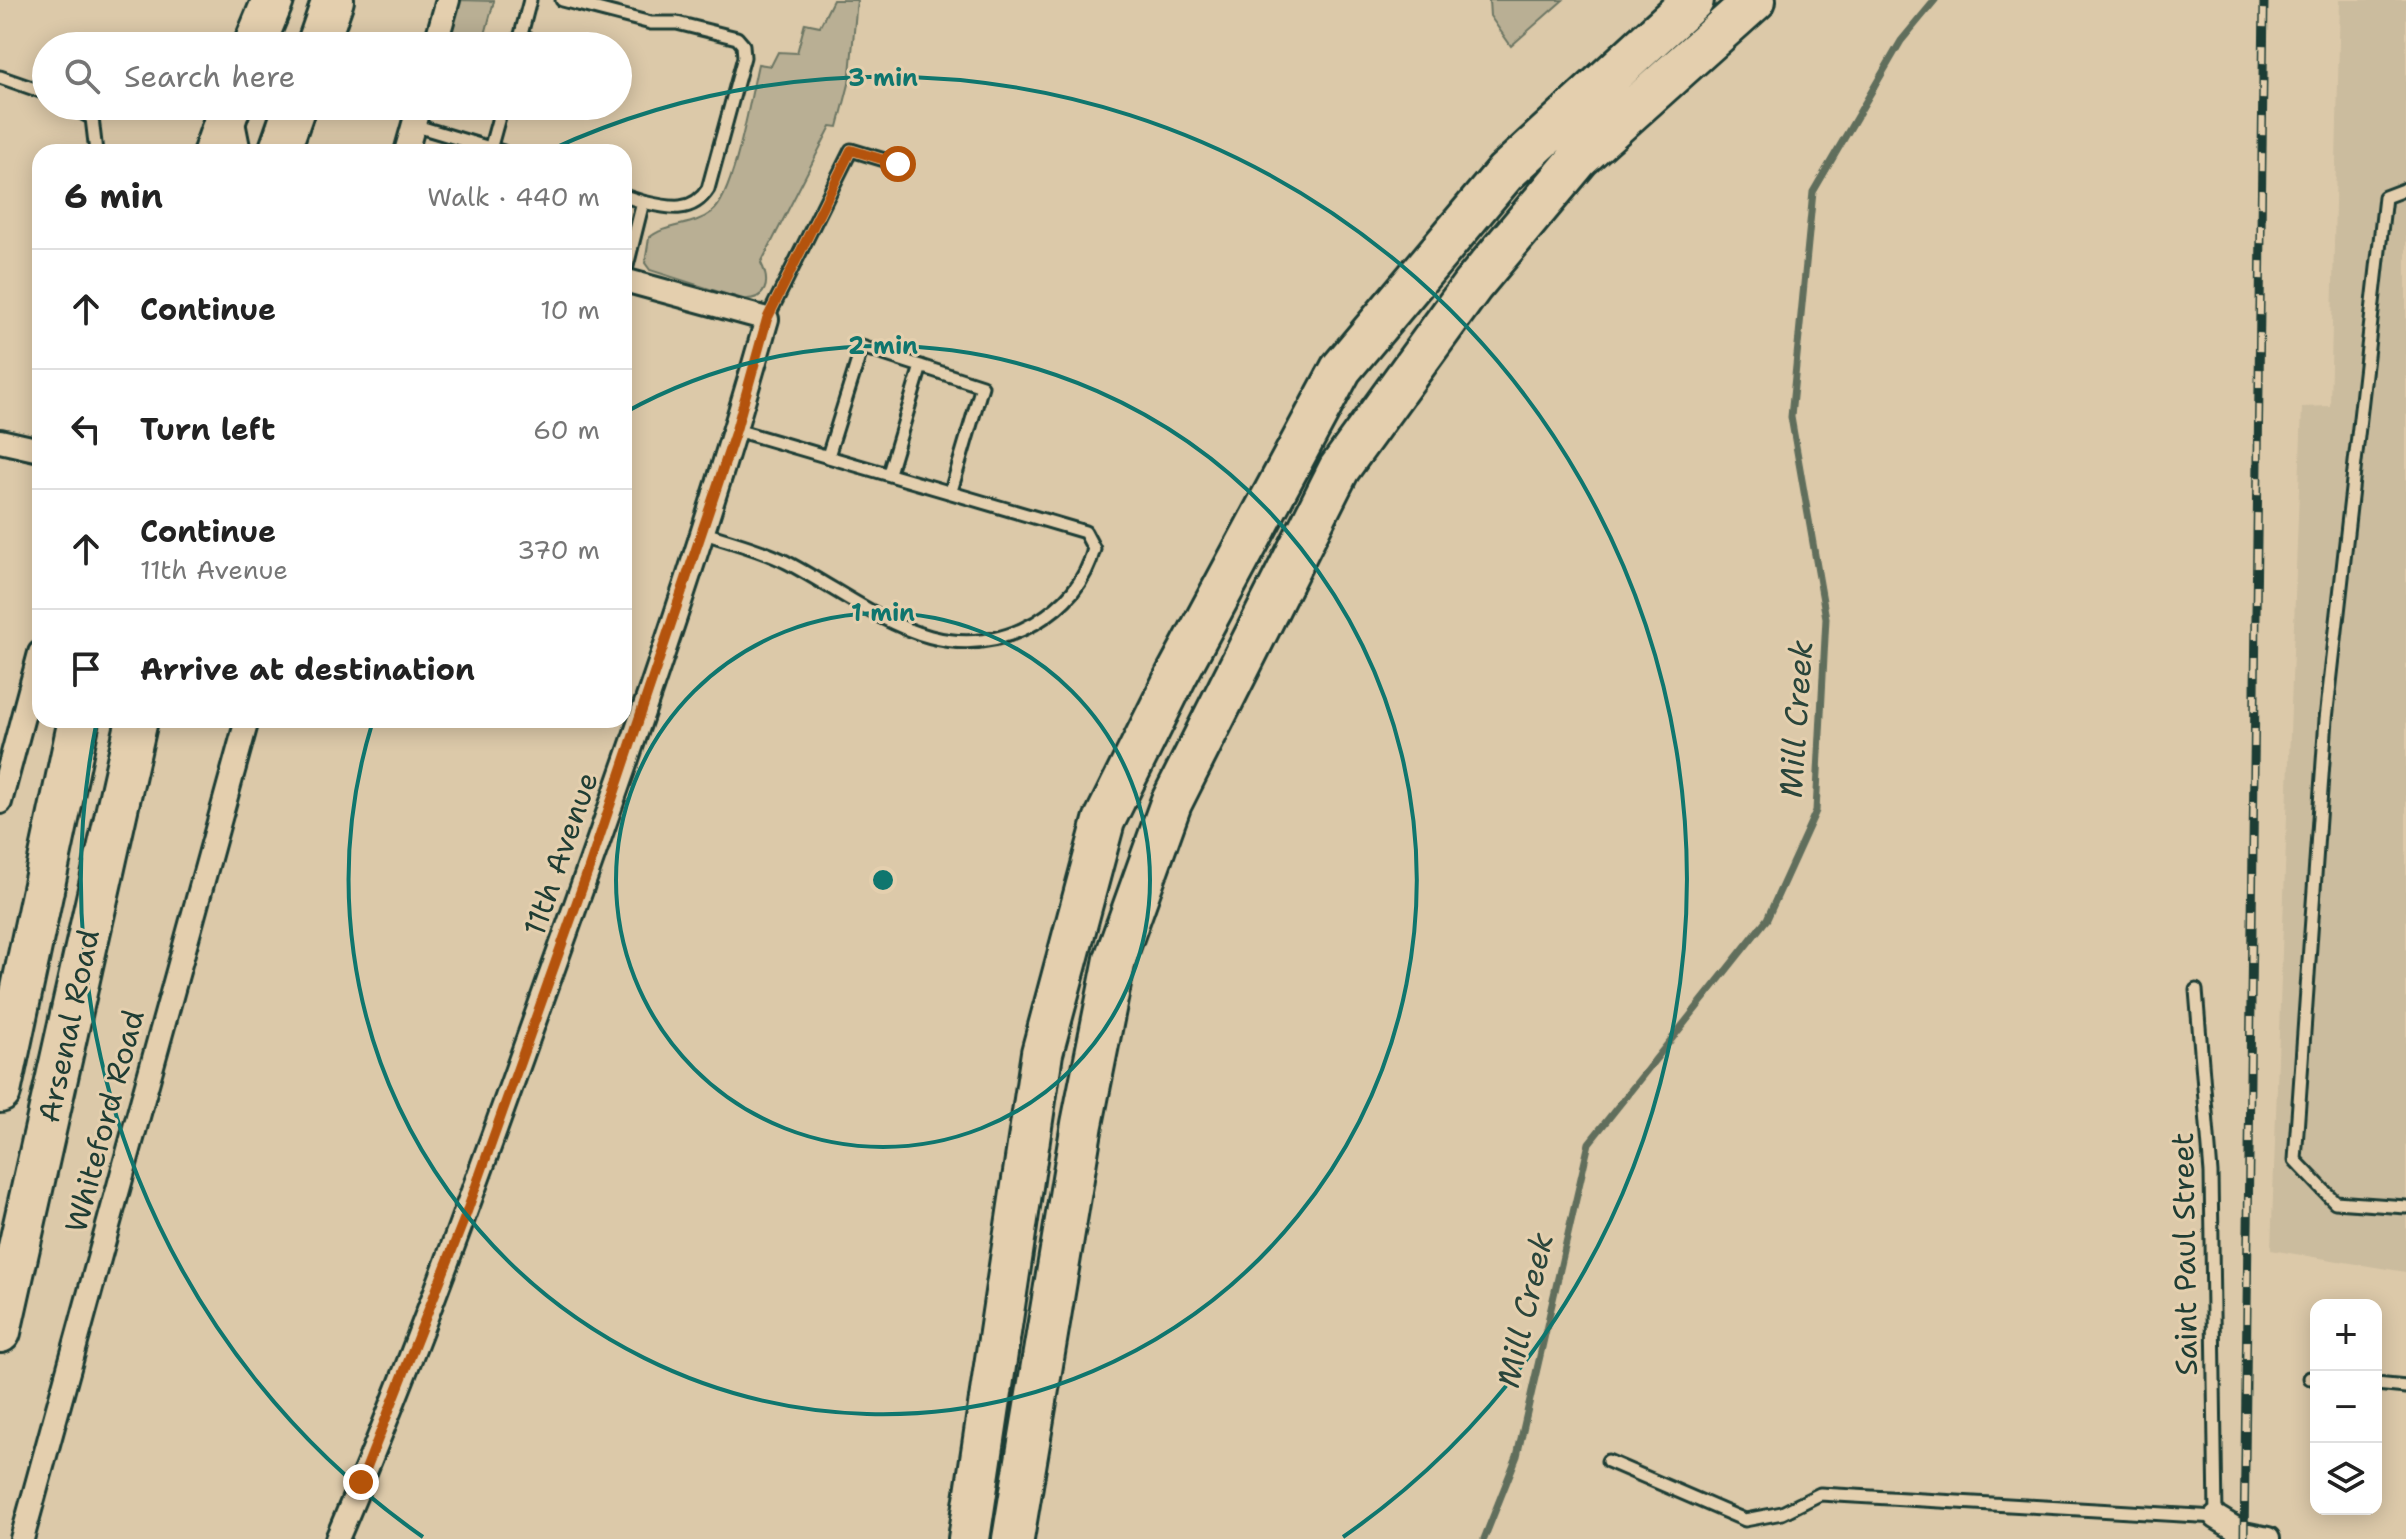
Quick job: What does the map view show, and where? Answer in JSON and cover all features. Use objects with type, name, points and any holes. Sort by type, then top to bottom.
[{"type":"highway","points":[[260,32],[273,0]]},
{"type":"highway","points":[[322,32],[333,0]]},
{"type":"highway","points":[[969,1539],[1042,1053],[1104,821],[1203,625],[1341,369],[1505,173],[1693,0]]},
{"type":"highway","points":[[1013,1539],[1082,1124],[1115,959],[1171,803],[1339,469],[1472,286],[1579,158],[1755,0]]},
{"type":"highway","points":[[217,144],[225,120]]},
{"type":"highway","points":[[282,144],[290,120]]},
{"type":"highway","name":"Arsenal Road","points":[[0,1092],[77,728]]},
{"type":"highway","name":"Arsenal Road","points":[[0,1332],[135,728]]},
{"type":"street","points":[[439,32],[448,0]]},
{"type":"street","points":[[233,120],[237,144]]},
{"type":"street","points":[[408,144],[415,120]]},
{"type":"street","points":[[632,281],[767,319]]},
{"type":"street","name":"11th Avenue","points":[[337,1539],[465,1217],[589,868],[736,430],[767,319]]},
{"type":"street","points":[[0,441],[32,448]]},
{"type":"street","points":[[0,802],[32,683]]},
{"type":"street","name":"Whiteford Road","points":[[22,1539],[245,728]]},
{"type":"street","points":[[2216,1517],[2244,1534],[2268,1539]]},
{"type":"lane","points":[[522,32],[530,0]]},
{"type":"lane","points":[[562,0],[651,23],[677,23],[722,34],[737,38],[743,45],[744,57],[708,189],[701,200],[672,209],[632,199]]},
{"type":"lane","points":[[0,77],[32,88]]},
{"type":"lane","points":[[92,120],[95,144]]},
{"type":"lane","points":[[426,120],[486,144]]},
{"type":"lane","points":[[492,144],[498,120]]},
{"type":"lane","points":[[767,319],[851,150],[898,164]]},
{"type":"lane","points":[[2406,189],[2385,197],[2326,719],[2295,1160],[2335,1202],[2406,1207]]},
{"type":"lane","points":[[632,247],[643,202]]},
{"type":"lane","points":[[828,456],[862,347],[982,386],[951,491]]},
{"type":"lane","points":[[889,473],[921,366]]},
{"type":"lane","points":[[702,532],[785,561],[889,622],[928,638],[966,643],[1011,636],[1048,615],[1086,577],[1094,549],[1085,532],[736,430]]},
{"type":"lane","name":"Saint Paul Street","points":[[2196,990],[2211,1173],[2216,1517]]},
{"type":"lane","points":[[2382,1385],[2406,1387]]},
{"type":"lane","points":[[1608,1461],[1745,1520],[1782,1513],[1820,1494],[2216,1517]]},
{"type":"shaded area","points":[[460,0],[494,1],[486,32],[447,32],[454,6]]},
{"type":"shaded area","points":[[833,0],[857,0],[849,84],[838,127],[831,126],[761,263],[766,284],[761,294],[741,299],[650,270],[645,263],[649,238],[663,230],[705,217],[720,202],[741,144],[758,64],[771,66],[778,52],[797,53],[805,23],[820,26]]},
{"type":"shaded area","points":[[1489,0],[1563,0],[1511,46],[1490,16]]},
{"type":"shaded area","points":[[2340,0],[2406,0],[2406,1272],[2271,1250],[2302,407],[2330,406]]},
{"type":"waterway","name":"Mill Creek","points":[[1484,1539],[1517,1456],[1589,1143],[1767,919],[1816,811],[1826,618],[1791,417],[1813,192],[1901,41],[1935,0]]},
{"type":"railway","points":[[2244,1539],[2264,0]]},
{"type":"route","points":[[361,1482],[465,1217],[589,868],[736,430],[767,319],[851,150],[898,164]]}]
